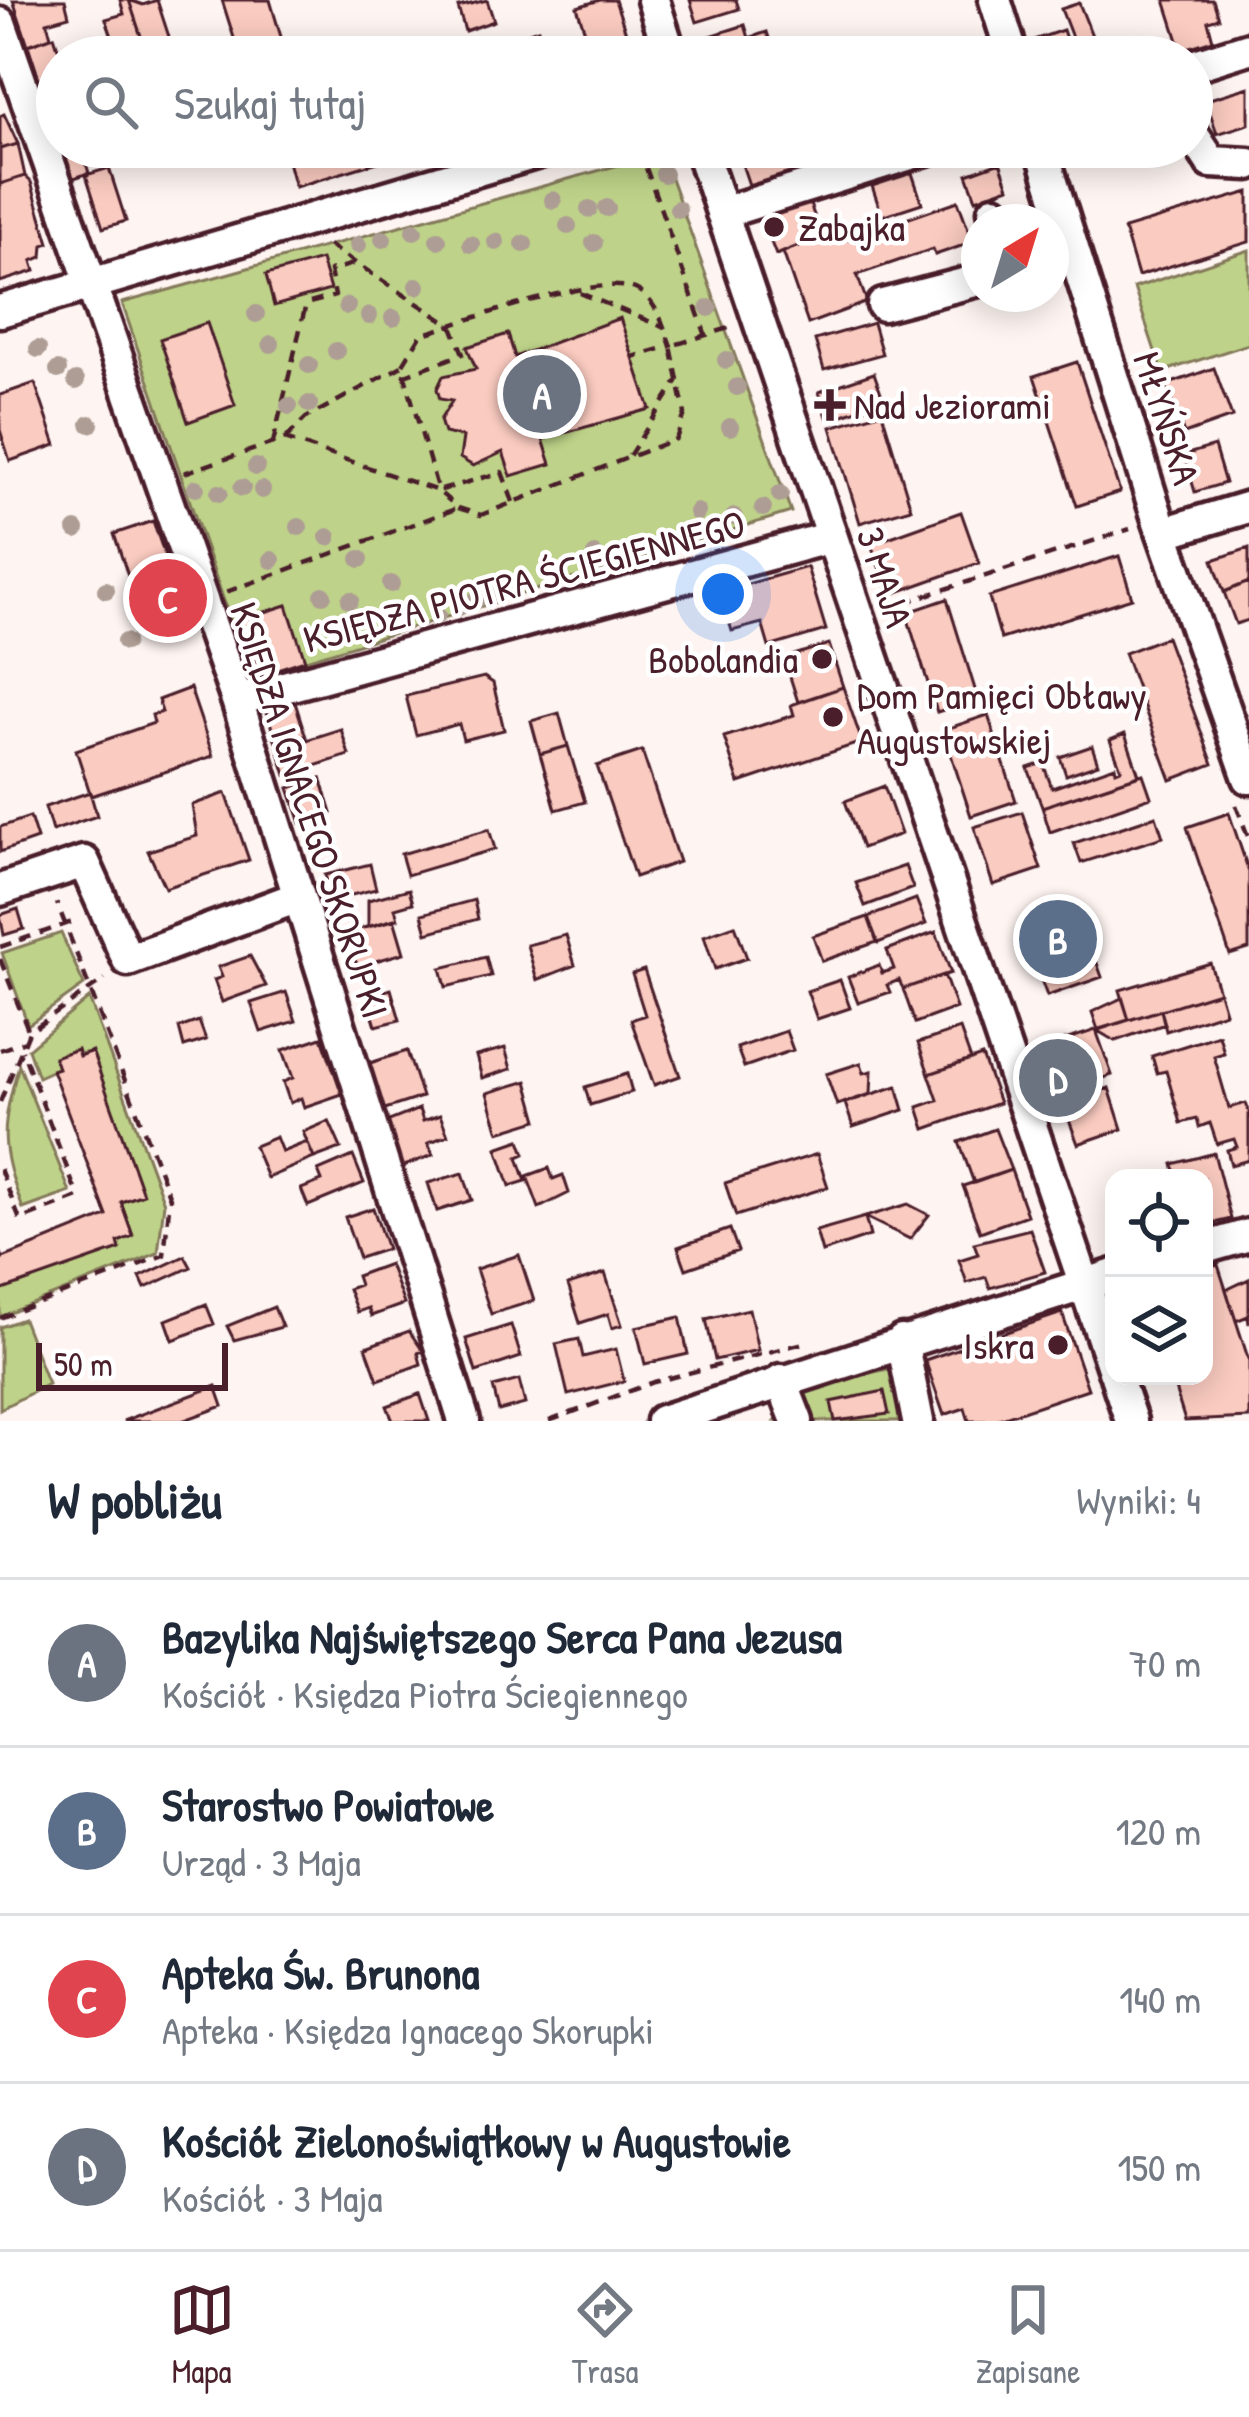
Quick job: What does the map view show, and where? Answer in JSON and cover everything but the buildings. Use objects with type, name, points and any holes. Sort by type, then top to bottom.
[{"type":"street","points":[[652,0],[663,36]]},
{"type":"street","points":[[995,0],[1006,36]]},
{"type":"street","name":"KSIĘDZA IGNACEGO SKORUPKI","points":[[0,23],[36,128]]},
{"type":"street","points":[[1213,59],[1249,48]]},
{"type":"street","points":[[1213,162],[1249,164]]},
{"type":"street","name":"KSIĘDZA IGNACEGO SKORUPKI","points":[[50,168],[237,700],[464,1421]]},
{"type":"street","points":[[0,310],[483,168]]},
{"type":"street","name":"3 MAJA","points":[[707,168],[857,618],[1099,1279],[1105,1315]]},
{"type":"street","points":[[722,213],[865,168]]},
{"type":"street","name":"MŁYŃSKA","points":[[1045,168],[1052,204]]},
{"type":"street","name":"MŁYŃSKA","points":[[1069,275],[1249,778]]},
{"type":"street","points":[[884,305],[961,285]]},
{"type":"street","points":[[1160,526],[1249,507]]},
{"type":"street","name":"KSIĘDZA PIOTRA ŚCIEGIENNEGO","points":[[237,700],[831,537]]},
{"type":"street","points":[[0,890],[84,862],[128,961],[298,897]]},
{"type":"street","points":[[1213,1245],[1249,1235]]},
{"type":"street","points":[[662,1421],[1099,1279]]},
{"type":"street","points":[[902,1341],[918,1421]]},
{"type":"street","points":[[782,1380],[797,1421]]},
{"type":"street","name":"3 MAJA","points":[[1119,1385],[1131,1421]]},
{"type":"path","points":[[646,168],[706,336]]},
{"type":"path","points":[[293,223],[452,326],[463,354],[405,375]]},
{"type":"path","points":[[273,443],[306,304],[335,296],[330,271],[356,263]]},
{"type":"path","points":[[177,476],[285,439],[306,418],[402,366],[421,335],[602,284],[634,287],[655,305],[671,346],[685,414],[676,439],[481,515],[458,508],[438,491],[285,439]]},
{"type":"path","points":[[576,292],[663,327]]},
{"type":"path","points":[[633,357],[725,329]]},
{"type":"path","points":[[402,366],[438,491]]},
{"type":"path","points":[[628,458],[678,380]]},
{"type":"path","points":[[438,491],[502,472],[513,502]]},
{"type":"path","points":[[223,593],[458,508]]},
{"type":"path","points":[[857,618],[1160,526]]},
{"type":"path","points":[[0,1318],[164,1255],[170,1198],[46,875]]},
{"type":"path","points":[[0,947],[106,910]]},
{"type":"path","points":[[0,959],[29,1032]]},
{"type":"path","points":[[0,1102],[29,1032],[128,961]]},
{"type":"path","points":[[0,1050],[25,1041]]},
{"type":"path","points":[[0,1169],[20,1220],[78,1197],[22,1050]]},
{"type":"green space","points":[[608,168],[667,168],[791,512],[250,677],[122,303]]},
{"type":"green space","points":[[1249,250],[1249,344],[1162,372],[1134,288]]},
{"type":"green space","points":[[61,933],[84,985],[28,1025],[2,953]]},
{"type":"green space","points":[[89,998],[164,1203],[158,1253],[0,1317],[0,1291],[119,1249],[118,1242],[133,1236],[121,1202],[143,1194],[92,1052],[55,1057],[58,1068],[38,1077],[28,1049]]},
{"type":"green space","points":[[19,1065],[70,1192],[23,1209],[5,1137]]},
{"type":"green space","points":[[23,1319],[48,1384],[0,1409],[0,1327]]},
{"type":"green space","points":[[897,1367],[911,1421],[776,1421],[815,1385]]},
{"type":"place","name":"Zabajka","points":[[774,227]]},
{"type":"place","name":"Bazylika Najświętszego Serca Pana Jezusa","points":[[542,394]]},
{"type":"place","name":"Nad Jeziorami","points":[[830,405]]},
{"type":"place","name":"Apteka Św. Brunona","points":[[168,598]]},
{"type":"place","name":"Bobolandia","points":[[822,659]]},
{"type":"place","name":"Dom Pamięci Obławy Augustowskiej","points":[[833,717]]},
{"type":"place","name":"Starostwo Powiatowe","points":[[1058,939]]},
{"type":"place","name":"Kościół Zielonoświątkowy w Augustowie","points":[[1058,1078]]},
{"type":"place","name":"Iskra","points":[[1058,1345]]}]
